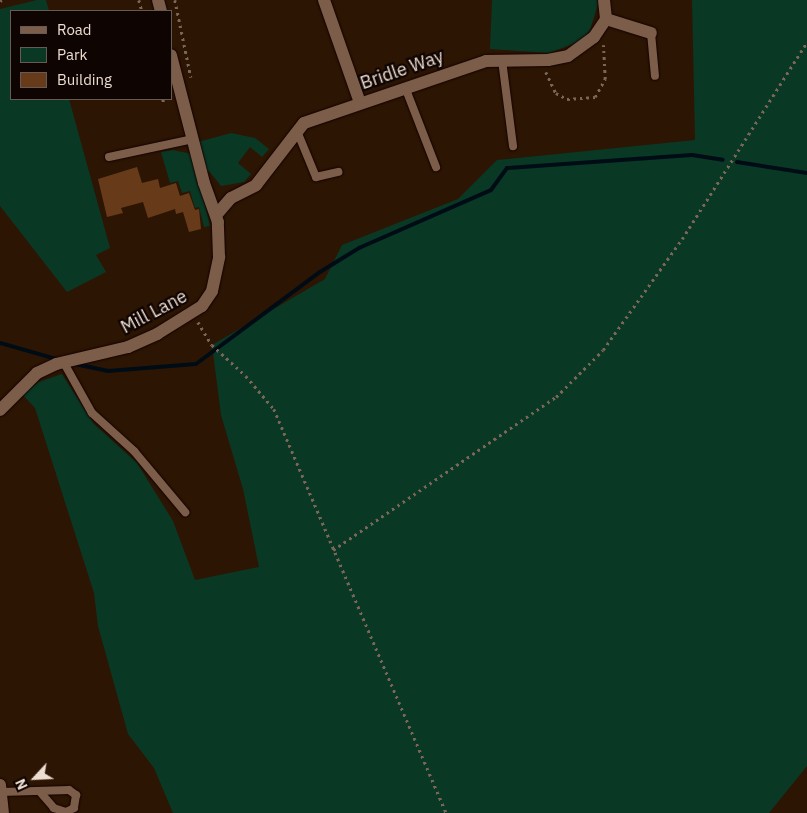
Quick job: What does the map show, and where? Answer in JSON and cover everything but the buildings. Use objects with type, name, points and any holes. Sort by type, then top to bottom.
[{"type":"street","points":[[324,0],[360,103]]},
{"type":"street","points":[[604,0],[606,19],[651,33]]},
{"type":"street","name":"Bridle Way","points":[[217,214],[231,198],[256,185],[304,123],[464,66],[502,60],[544,60],[568,56],[596,34],[606,19]]},
{"type":"street","name":"Mill Lane","points":[[0,410],[37,373],[64,363],[128,347],[192,313],[207,298],[217,274],[220,242],[217,214],[204,183],[172,59]]},
{"type":"street","points":[[0,788],[3,813]]},
{"type":"lane","points":[[651,33],[655,76]]},
{"type":"lane","points":[[502,60],[513,146]]},
{"type":"lane","points":[[405,88],[436,167]]},
{"type":"lane","points":[[297,132],[316,178],[338,172]]},
{"type":"lane","points":[[109,157],[193,139]]},
{"type":"lane","points":[[64,363],[92,413],[134,451],[184,512]]},
{"type":"lane","points":[[0,788],[40,792],[72,792],[76,800],[74,808],[66,812],[54,808],[40,792]]},
{"type":"path","points":[[544,60],[548,80],[556,93],[567,99],[595,97],[605,79],[603,42],[596,34]]},
{"type":"path","points":[[333,550],[556,398],[603,350],[682,239],[807,42]]},
{"type":"path","points":[[163,100],[164,104]]},
{"type":"path","points":[[192,313],[212,346],[246,376],[274,409],[446,813]]},
{"type":"green space","points":[[37,0],[46,0],[49,10],[10,10],[10,100],[69,100],[110,248],[96,255],[106,272],[67,292],[0,206],[0,9]]},
{"type":"green space","points":[[492,0],[597,0],[598,4],[590,30],[581,41],[549,53],[490,49]]},
{"type":"green space","points":[[692,0],[807,0],[807,766],[769,813],[173,813],[154,768],[128,734],[98,626],[94,593],[35,408],[22,394],[39,382],[62,374],[93,423],[137,463],[173,521],[195,580],[259,567],[243,489],[221,415],[212,345],[325,279],[342,245],[458,199],[497,160],[695,140]]},
{"type":"green space","points":[[231,133],[255,138],[269,149],[262,157],[250,147],[238,163],[251,174],[244,182],[221,186],[209,171],[205,171],[198,142]]},
{"type":"green space","points":[[173,150],[191,154],[195,163],[210,226],[204,227],[199,207],[195,208],[190,191],[182,193],[178,181],[170,183],[161,152]]},
{"type":"waterway","points":[[75,364],[108,371],[196,364],[320,272],[359,248],[491,190],[507,168],[692,155],[723,160]]},
{"type":"waterway","points":[[737,162],[807,173]]},
{"type":"waterway","points":[[0,343],[56,359]]}]
